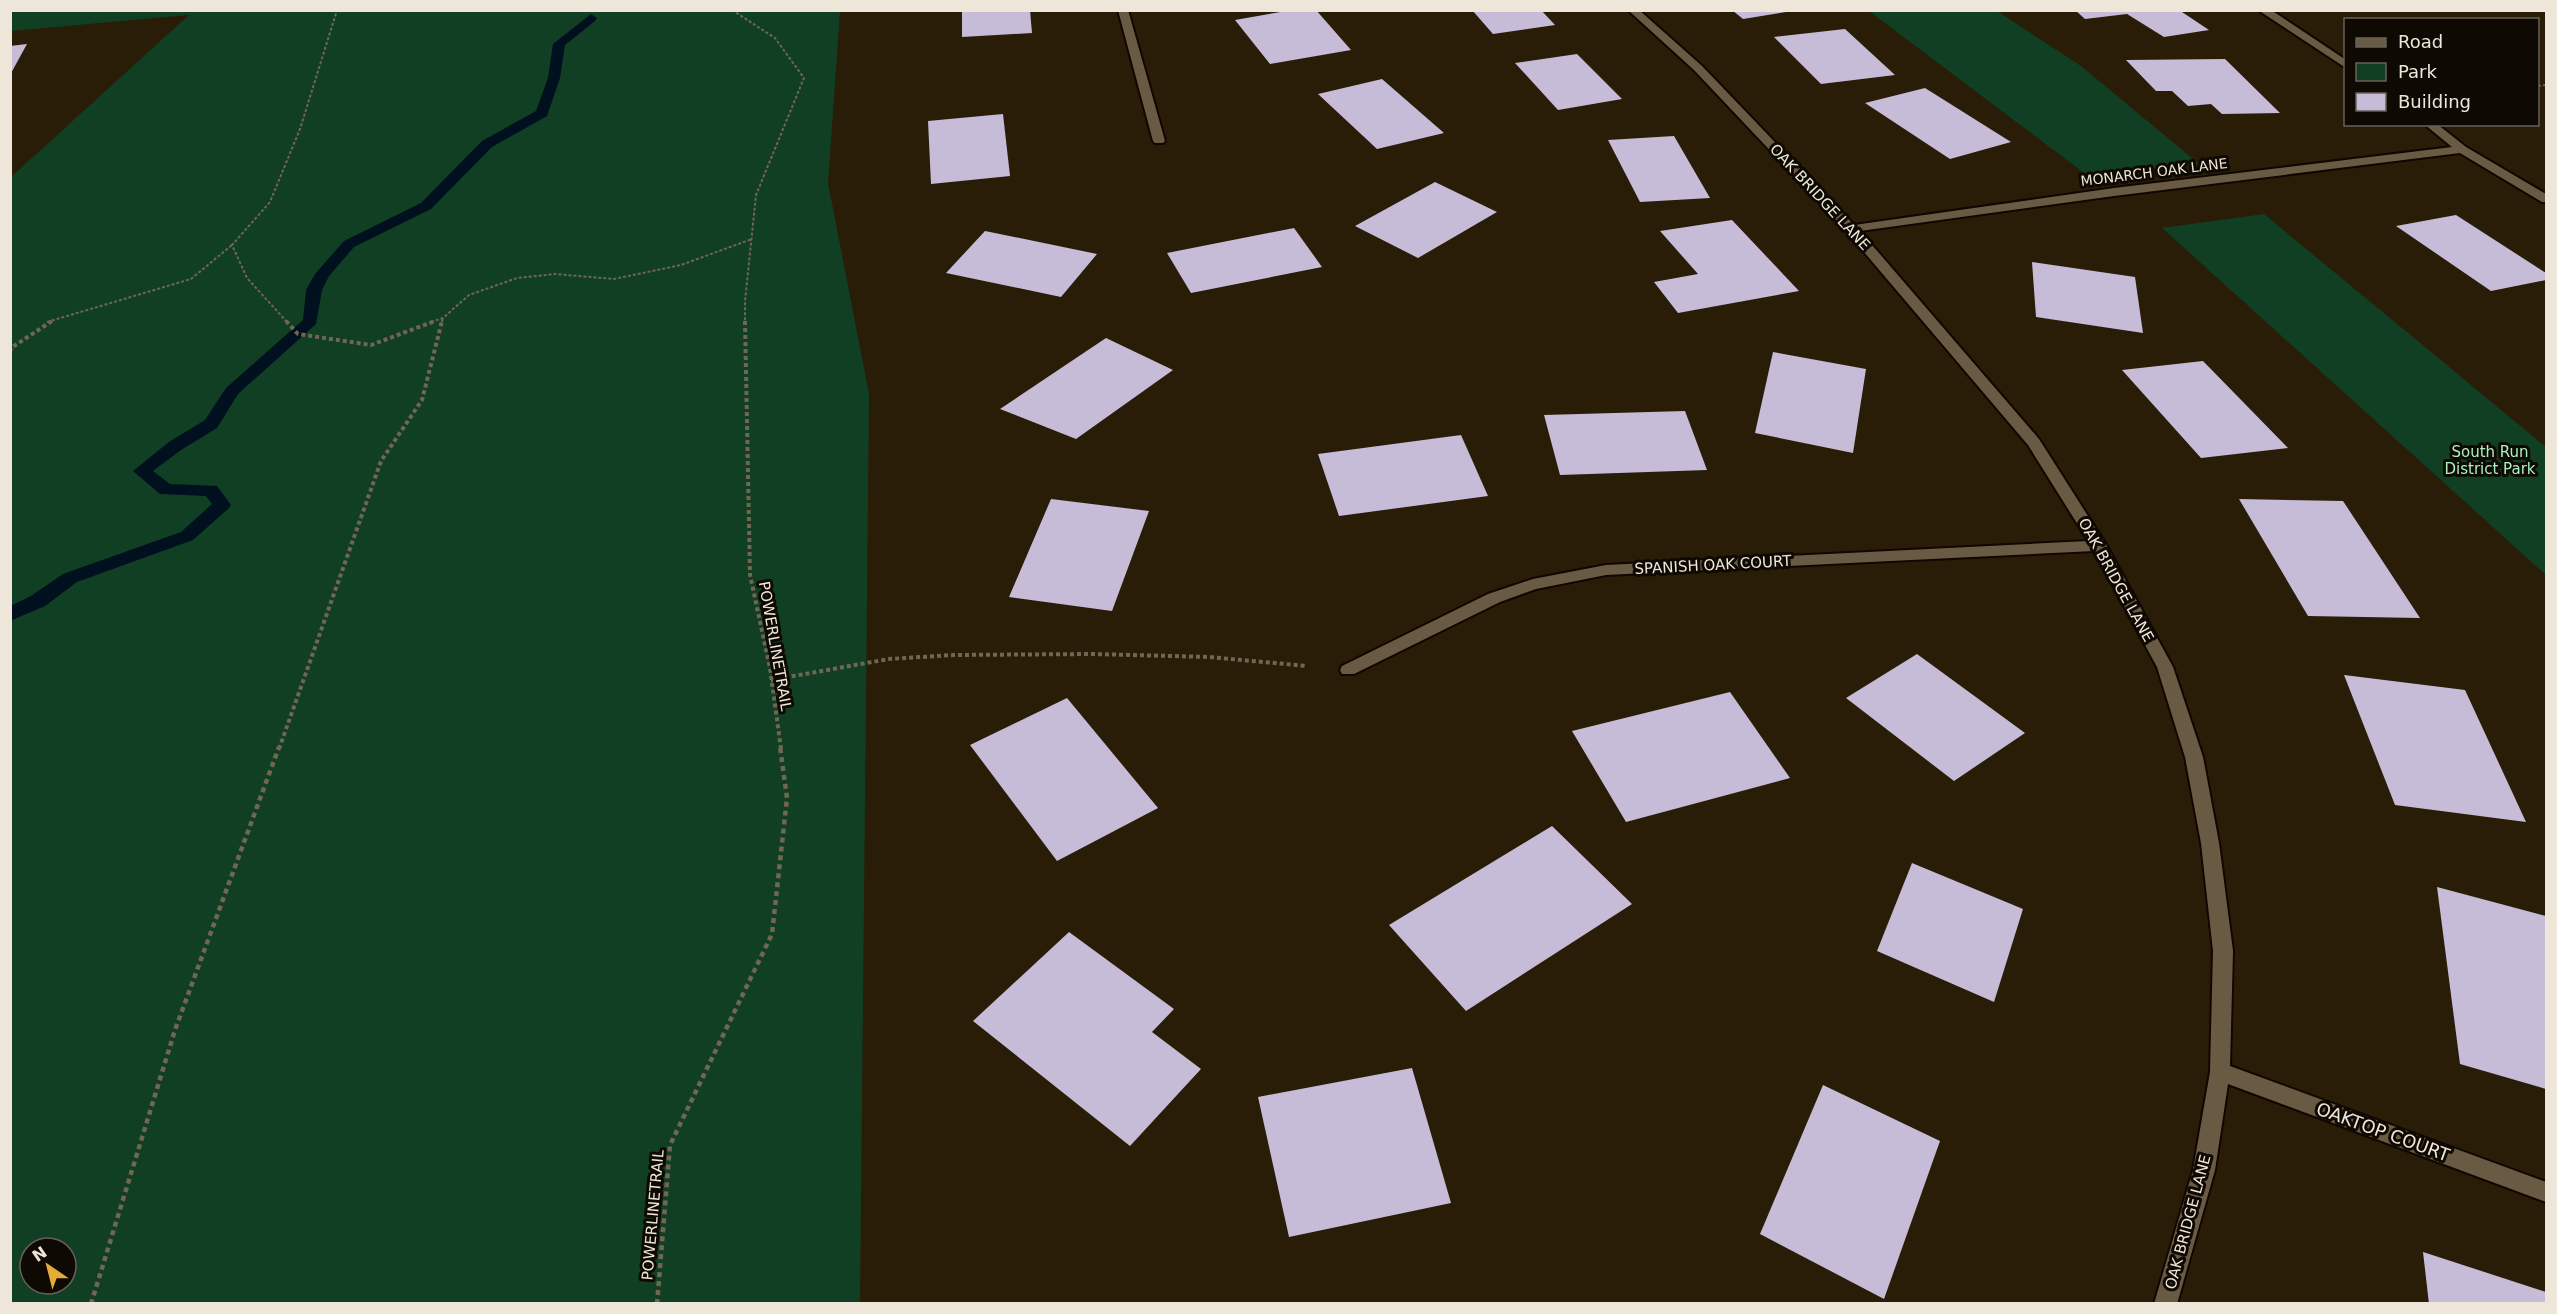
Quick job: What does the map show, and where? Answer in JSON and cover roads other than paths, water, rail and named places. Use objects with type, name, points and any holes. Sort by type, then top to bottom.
[{"type":"street","points":[[1123,10],[1159,141]]},
{"type":"street","name":"OAK BRIDGE LANE","points":[[1633,10],[1698,68],[1851,229],[2034,442],[2099,546],[2165,667],[2194,757],[2210,843],[2223,951],[2220,1072],[2204,1170],[2165,1304]]},
{"type":"street","points":[[2263,10],[2344,64]]},
{"type":"street","points":[[2432,126],[2462,148],[2547,199]]},
{"type":"street","name":"MONARCH OAK LANE","points":[[1851,229],[2114,192],[2462,148]]},
{"type":"street","name":"SPANISH OAK COURT","points":[[1348,670],[1494,598],[1533,584],[1606,570],[2099,546]]},
{"type":"street","name":"OAKTOP COURT","points":[[2220,1072],[2547,1192]]},
{"type":"waterway","points":[[10,614],[38,601],[70,578],[187,536],[222,505],[211,490],[166,490],[142,471],[175,446],[211,424],[232,391],[311,321],[314,290],[322,274],[349,244],[426,206],[487,144],[542,113],[554,78],[559,44],[591,18]]},
{"type":"park label","name":"South Run District Park","points":[[2490,460]]}]
